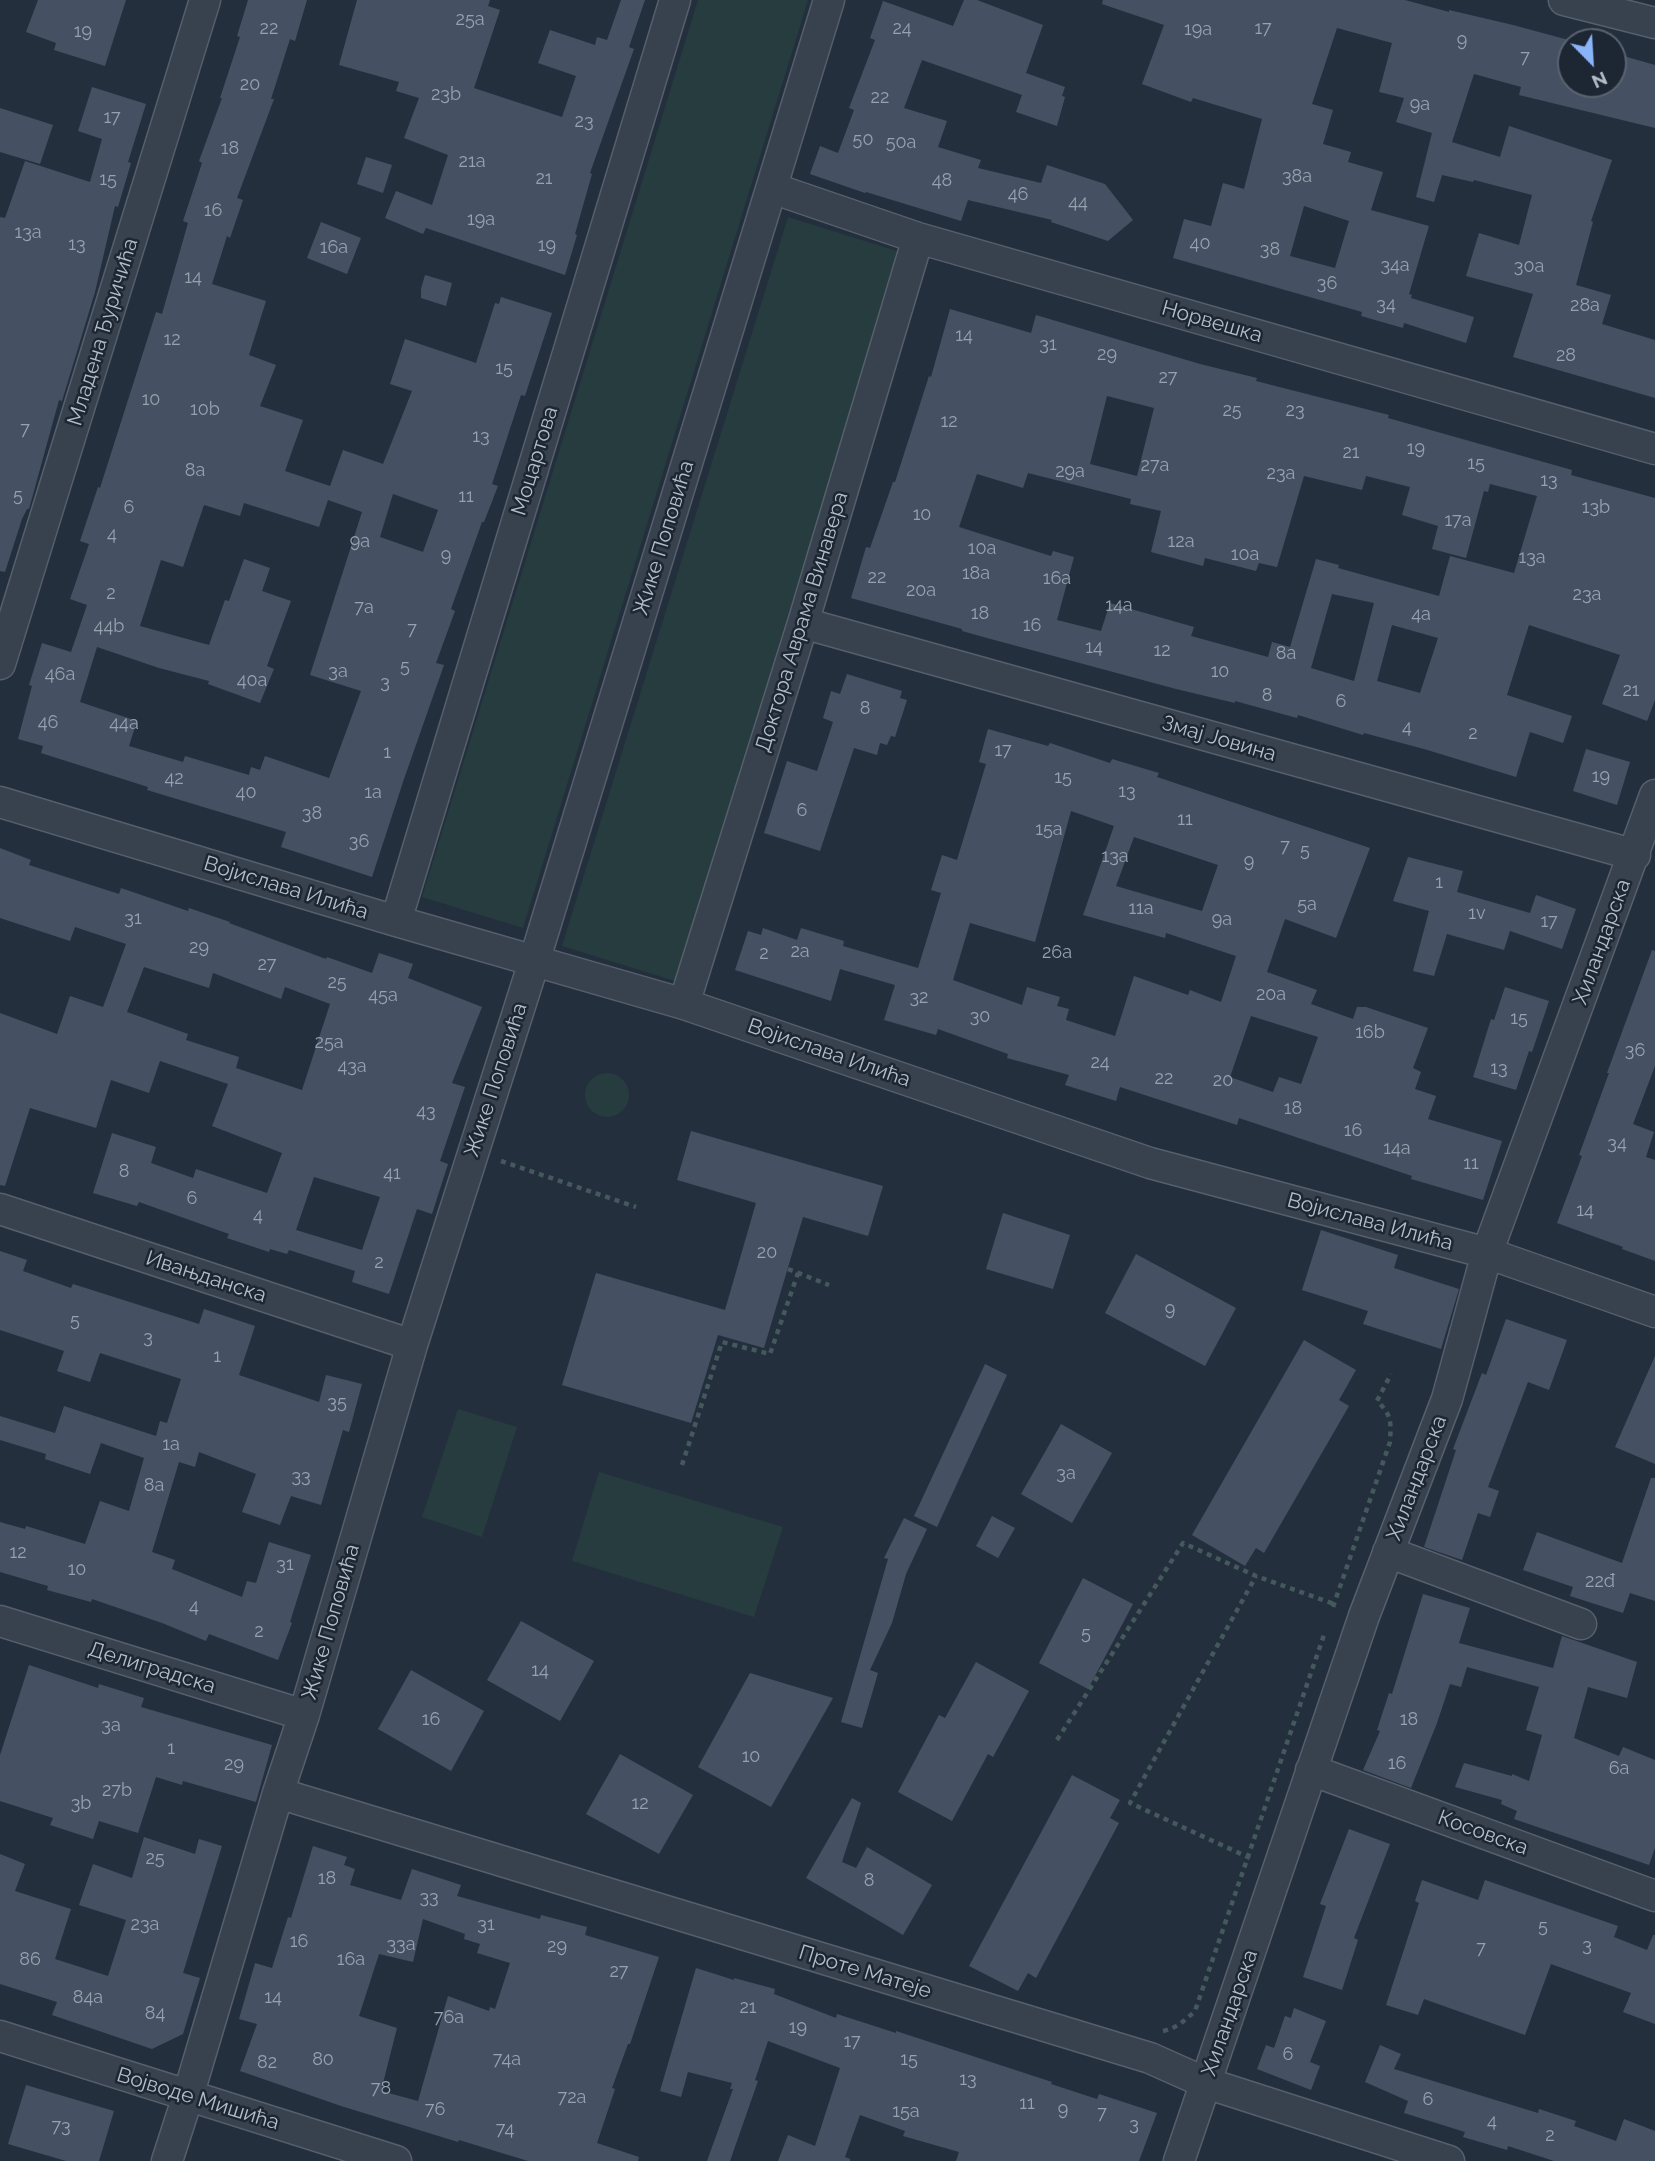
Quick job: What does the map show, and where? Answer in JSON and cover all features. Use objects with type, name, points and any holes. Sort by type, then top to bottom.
[{"type":"street","name":"Младена Ђуричића","points":[[0,664],[205,0]]},
{"type":"street","name":"Моцартова","points":[[396,921],[675,0]]},
{"type":"street","name":"Жике Поповића","points":[[167,2161],[278,1793],[304,1716],[412,1345],[534,962],[829,0]]},
{"type":"street","points":[[1564,0],[1655,23]]},
{"type":"street","name":"Норвешка","points":[[772,188],[918,238],[1655,449]]},
{"type":"street","name":"Доктора Аврама Винавера","points":[[684,1004],[803,623],[918,238]]},
{"type":"street","name":"Змај Јовина","points":[[803,623],[1634,855]]},
{"type":"street","name":"Хиландарска","points":[[1179,2161],[1364,1616],[1447,1399],[1487,1254],[1655,795]]},
{"type":"street","name":"Војислава Илића","points":[[0,802],[534,962],[684,1004],[1150,1163],[1487,1254],[1655,1312]]},
{"type":"street","name":"Ивањданска","points":[[0,1209],[412,1345]]},
{"type":"street","points":[[1388,1552],[1581,1624]]},
{"type":"street","name":"Делиградска","points":[[0,1621],[304,1716]]},
{"type":"street","name":"Косовска","points":[[1311,1770],[1655,1896]]},
{"type":"street","name":"Проте Матеје","points":[[278,1793],[1150,2058],[1206,2083],[1448,2161]]},
{"type":"street","name":"Војводе Мишића","points":[[0,2036],[396,2161]]},
{"type":"path","points":[[473,1153],[636,1207]]},
{"type":"path","points":[[788,1269],[829,1285]]},
{"type":"path","points":[[682,1465],[722,1342],[770,1354],[798,1273]]},
{"type":"path","points":[[1330,1616],[1390,1442],[1388,1411],[1377,1401],[1391,1374]]},
{"type":"path","points":[[1057,1740],[1183,1544],[1256,1576],[1364,1616]]},
{"type":"path","points":[[1256,1576],[1130,1803],[1278,1871]]},
{"type":"path","points":[[1150,2058],[1161,2031],[1173,2029],[1195,2011],[1326,1629]]},
{"type":"green space","points":[[698,0],[808,0],[523,928],[422,897]]},
{"type":"green space","points":[[788,217],[900,252],[675,981],[562,946]]},
{"type":"green space","points":[[607,1073],[623,1079],[629,1095],[623,1111],[607,1117],[591,1111],[585,1095],[591,1079]]},
{"type":"green space","points":[[458,1409],[517,1427],[482,1537],[422,1517]]},
{"type":"green space","points":[[599,1472],[783,1527],[754,1617],[572,1561]]},
{"type":"building","points":[[38,0],[126,0],[105,66],[54,50],[56,43],[26,32]]},
{"type":"building","points":[[248,0],[307,0],[295,41],[290,39],[271,99],[274,99],[237,198],[243,200],[230,238],[227,236],[212,284],[266,301],[249,355],[276,365],[260,406],[303,420],[285,471],[330,486],[343,450],[383,464],[412,391],[390,384],[405,339],[476,363],[495,303],[499,304],[501,297],[552,313],[525,396],[521,395],[492,484],[498,486],[451,609],[455,611],[436,663],[444,665],[372,877],[281,847],[286,832],[147,790],[148,787],[41,753],[43,746],[18,739],[32,686],[29,685],[42,643],[71,652],[87,605],[70,599],[89,544],[80,541],[98,487],[100,488],[156,312],[162,314],[188,223],[183,221],[202,163],[199,161],[222,98],[240,37],[237,36]],"holes":[[[393,494],[438,510],[423,552],[380,537]],[[328,500],[362,512],[310,675],[361,691],[329,778],[265,756],[260,770],[251,767],[249,775],[185,756],[183,762],[129,746],[137,721],[80,702],[97,647],[209,681],[208,684],[260,703],[274,669],[267,666],[291,601],[262,591],[270,568],[244,559],[229,601],[225,600],[209,645],[140,626],[161,560],[183,567],[204,505],[240,516],[244,503],[319,527]]]},
{"type":"building","points":[[357,0],[490,0],[488,6],[500,10],[474,88],[562,117],[576,76],[538,63],[550,30],[595,45],[597,37],[607,40],[621,0],[645,0],[629,47],[634,49],[590,173],[592,174],[565,275],[426,228],[423,234],[385,218],[396,191],[432,205],[448,155],[404,138],[419,98],[396,91],[399,82],[339,65]]},
{"type":"building","points":[[964,0],[977,0],[1043,25],[1026,73],[1065,87],[1057,126],[1016,112],[1022,95],[922,60],[904,108],[947,121],[938,147],[981,160],[978,168],[1041,183],[1047,165],[1105,184],[1133,220],[1108,241],[1051,222],[1052,220],[968,200],[961,221],[810,174],[820,146],[838,153],[854,110],[849,108],[875,40],[870,38],[883,1],[953,26]]},
{"type":"building","points":[[1103,0],[1405,0],[1557,37],[1557,98],[1627,98],[1627,57],[1655,65],[1655,128],[1519,95],[1521,87],[1474,74],[1452,142],[1500,157],[1509,126],[1612,160],[1591,221],[1593,222],[1576,285],[1611,295],[1602,324],[1655,340],[1655,398],[1513,357],[1533,294],[1466,276],[1479,233],[1519,245],[1532,195],[1442,175],[1434,202],[1416,197],[1432,133],[1396,122],[1404,98],[1379,92],[1392,43],[1337,28],[1312,104],[1333,110],[1323,144],[1351,152],[1348,162],[1383,172],[1371,210],[1429,226],[1409,294],[1412,295],[1411,298],[1474,317],[1466,343],[1404,323],[1403,328],[1361,316],[1362,312],[1173,258],[1184,219],[1211,226],[1223,183],[1244,189],[1262,119],[1193,98],[1191,102],[1142,84],[1164,25],[1102,4]],"holes":[[[1304,206],[1349,221],[1335,268],[1290,256]]]},
{"type":"building","points":[[92,87],[146,104],[128,162],[131,163],[118,207],[115,206],[95,292],[62,401],[59,400],[29,509],[22,519],[5,572],[0,571],[0,217],[5,218],[25,161],[90,182],[102,139],[78,131]]},
{"type":"building","points":[[0,108],[53,125],[40,164],[0,152]]},
{"type":"building","points":[[366,157],[392,165],[383,193],[357,184]]},
{"type":"building","points":[[321,222],[361,238],[347,274],[307,258]]},
{"type":"building","points":[[425,275],[452,283],[446,306],[421,298]]},
{"type":"building","points":[[950,309],[1031,333],[1036,315],[1200,364],[1257,378],[1256,381],[1389,415],[1388,418],[1572,470],[1571,475],[1655,498],[1655,700],[1647,721],[1602,704],[1620,655],[1529,625],[1507,695],[1572,716],[1563,743],[1530,732],[1516,777],[1298,715],[1297,718],[1176,689],[851,598],[866,547],[870,548],[895,482],[929,376],[931,377]],"holes":[[[1107,396],[1154,408],[1137,476],[1090,464]],[[1028,473],[1131,499],[1130,504],[1161,511],[1151,552],[1203,566],[1205,558],[1256,571],[1259,563],[1277,567],[1304,476],[1362,490],[1366,476],[1410,487],[1402,515],[1438,526],[1432,549],[1466,558],[1484,491],[1488,492],[1490,484],[1537,496],[1514,573],[1450,556],[1439,596],[1338,568],[1339,565],[1316,559],[1290,647],[1272,642],[1268,657],[1191,636],[1194,627],[1110,603],[1101,631],[1057,620],[1074,557],[1053,551],[1051,556],[959,527],[977,474],[1023,488]],[[1332,594],[1374,603],[1354,681],[1311,668]],[[1392,625],[1438,638],[1420,693],[1377,681]]]},
{"type":"building","points":[[847,674],[902,691],[900,698],[907,700],[895,737],[891,736],[887,745],[880,743],[877,755],[854,748],[820,851],[764,833],[787,761],[817,771],[833,722],[823,718],[831,691],[840,694]]},
{"type":"building","points":[[988,729],[1048,746],[1050,743],[1110,763],[1112,759],[1159,773],[1157,777],[1370,848],[1336,938],[1285,919],[1267,972],[1317,990],[1311,1004],[1353,1019],[1357,1007],[1366,1007],[1428,1028],[1413,1068],[1421,1072],[1415,1089],[1436,1096],[1428,1119],[1502,1141],[1483,1200],[1411,1179],[1412,1176],[1239,1118],[1237,1125],[1120,1087],[1116,1101],[1065,1085],[1069,1075],[1007,1058],[1008,1054],[938,1029],[936,1035],[884,1020],[895,985],[840,969],[831,1001],[735,970],[748,931],[761,935],[763,928],[797,940],[801,928],[844,941],[843,946],[918,968],[941,893],[931,890],[942,855],[957,860],[986,764],[979,762]],"holes":[[[1071,811],[1114,826],[1083,915],[1165,938],[1166,933],[1236,956],[1221,1002],[1190,990],[1188,995],[1134,976],[1115,1036],[1066,1020],[1069,1009],[1057,1006],[1060,997],[1027,987],[1022,1005],[953,980],[970,923],[1035,942]],[[1134,837],[1218,865],[1202,911],[1116,886]],[[1251,1016],[1318,1037],[1301,1084],[1279,1077],[1273,1092],[1230,1077]]]},
{"type":"building","points":[[1586,749],[1630,762],[1617,805],[1573,791]]},
{"type":"building","points":[[0,848],[31,860],[29,865],[119,894],[121,888],[188,911],[189,908],[326,959],[327,957],[372,973],[379,953],[413,964],[408,978],[482,1007],[452,1083],[465,1087],[440,1161],[448,1164],[432,1214],[417,1209],[389,1294],[352,1282],[355,1271],[289,1250],[287,1254],[270,1249],[269,1252],[227,1238],[229,1234],[139,1202],[137,1206],[93,1193],[112,1133],[156,1147],[151,1163],[193,1178],[196,1169],[267,1193],[282,1153],[212,1126],[228,1084],[160,1061],[149,1093],[111,1080],[96,1128],[30,1108],[5,1186],[0,1185],[0,1013],[57,1034],[70,996],[103,1007],[126,944],[75,927],[70,941],[0,918]],"holes":[[[144,967],[209,988],[213,973],[281,999],[285,987],[330,1004],[302,1090],[236,1068],[239,1057],[186,1040],[188,1034],[127,1012]],[[314,1177],[380,1197],[362,1250],[296,1230]]]},
{"type":"building","points":[[1408,857],[1463,871],[1457,892],[1530,913],[1536,895],[1576,909],[1562,949],[1510,931],[1504,950],[1447,934],[1434,976],[1413,971],[1429,911],[1393,901]]},
{"type":"building","points":[[1652,950],[1655,951],[1655,1066],[1633,1124],[1654,1132],[1646,1157],[1655,1160],[1655,1261],[1557,1223]]},
{"type":"building","points":[[1505,987],[1549,1001],[1516,1090],[1473,1077],[1491,1019],[1494,1020]]},
{"type":"building","points":[[691,1131],[883,1186],[868,1236],[803,1217],[764,1348],[718,1335],[691,1423],[562,1385],[596,1273],[725,1310],[756,1203],[677,1180]]},
{"type":"building","points":[[1003,1213],[1070,1235],[1053,1289],[986,1269]]},
{"type":"building","points":[[1321,1230],[1398,1255],[1394,1268],[1459,1289],[1441,1349],[1363,1324],[1368,1311],[1302,1290]]},
{"type":"building","points":[[0,1251],[27,1260],[23,1271],[71,1288],[73,1284],[199,1324],[204,1309],[255,1326],[239,1375],[319,1402],[326,1375],[362,1384],[349,1432],[343,1430],[321,1505],[291,1496],[280,1525],[242,1512],[256,1474],[199,1452],[195,1467],[179,1462],[152,1552],[175,1560],[172,1569],[242,1597],[247,1581],[256,1583],[269,1542],[311,1555],[290,1622],[292,1623],[278,1660],[209,1634],[206,1641],[92,1599],[91,1602],[47,1590],[48,1586],[0,1572],[0,1522],[25,1529],[26,1526],[85,1544],[100,1501],[129,1511],[144,1458],[101,1443],[90,1474],[45,1459],[46,1454],[0,1440],[0,1416],[55,1433],[64,1406],[156,1436],[160,1421],[167,1423],[181,1379],[100,1353],[90,1382],[57,1371],[64,1351],[0,1330]]},
{"type":"building","points":[[1136,1254],[1236,1308],[1205,1366],[1105,1313]]},
{"type":"building","points":[[1506,1319],[1567,1340],[1549,1390],[1528,1382],[1488,1487],[1499,1491],[1490,1517],[1478,1513],[1462,1560],[1424,1547],[1456,1450],[1453,1449],[1482,1373],[1486,1375]]},
{"type":"building","points":[[1304,1340],[1356,1370],[1339,1400],[1349,1406],[1264,1553],[1256,1548],[1245,1566],[1192,1535]]},
{"type":"building","points":[[1655,1356],[1655,1464],[1615,1447]]},
{"type":"building","points":[[985,1364],[1007,1375],[937,1527],[914,1516]]},
{"type":"building","points":[[1061,1424],[1112,1453],[1072,1523],[1021,1494]]},
{"type":"building","points":[[1651,1478],[1655,1478],[1655,1601],[1630,1593],[1623,1613],[1570,1596],[1573,1587],[1523,1570],[1537,1532],[1622,1563]]},
{"type":"building","points":[[992,1516],[1015,1528],[998,1558],[976,1546]]},
{"type":"building","points":[[904,1518],[927,1529],[906,1574],[892,1623],[870,1670],[878,1673],[862,1728],[841,1722],[888,1559],[884,1558]]},
{"type":"building","points":[[1083,1578],[1133,1604],[1088,1689],[1039,1663]]},
{"type":"building","points":[[1423,1594],[1470,1608],[1459,1643],[1553,1668],[1562,1636],[1637,1662],[1627,1698],[1588,1687],[1574,1738],[1619,1756],[1623,1747],[1655,1760],[1655,1848],[1649,1865],[1514,1819],[1517,1811],[1501,1804],[1502,1800],[1455,1787],[1464,1763],[1512,1774],[1529,1781],[1542,1735],[1526,1730],[1539,1687],[1467,1667],[1461,1687],[1450,1684],[1411,1788],[1363,1770],[1380,1731],[1377,1730],[1389,1693],[1392,1694]]},
{"type":"building","points":[[521,1621],[594,1661],[560,1721],[487,1680]]},
{"type":"building","points":[[976,1662],[1029,1691],[993,1757],[988,1754],[952,1821],[898,1792],[939,1715],[945,1718]]},
{"type":"building","points":[[29,1665],[98,1688],[99,1684],[144,1698],[141,1707],[272,1745],[256,1802],[183,1781],[182,1785],[156,1777],[138,1833],[99,1821],[93,1839],[50,1825],[53,1818],[0,1801],[0,1755]]},
{"type":"building","points":[[411,1670],[484,1711],[451,1771],[378,1729]]},
{"type":"building","points":[[750,1673],[833,1698],[771,1807],[698,1767]]},
{"type":"building","points":[[620,1754],[693,1795],[659,1854],[586,1814]]},
{"type":"building","points":[[1072,1775],[1120,1800],[1110,1818],[1119,1823],[1036,1978],[1028,1973],[1018,1991],[969,1966]]},
{"type":"building","points":[[852,1798],[861,1803],[842,1862],[856,1868],[867,1847],[932,1885],[903,1935],[806,1878]]},
{"type":"building","points":[[1349,1829],[1390,1844],[1354,1938],[1358,1940],[1342,1990],[1303,1977],[1326,1906],[1320,1904]]},
{"type":"building","points":[[144,1837],[195,1854],[199,1839],[222,1846],[183,1973],[200,1978],[183,2034],[152,2049],[52,2015],[57,2002],[0,1984],[0,1854],[25,1864],[15,1891],[71,1909],[55,1959],[108,1976],[126,1920],[79,1905],[93,1864],[132,1878]]},
{"type":"building","points":[[313,1846],[347,1857],[344,1865],[355,1869],[350,1885],[401,1900],[412,1869],[461,1885],[457,1896],[540,1919],[541,1915],[587,1927],[585,1935],[659,1957],[612,2088],[615,2089],[597,2143],[639,2157],[638,2161],[528,2161],[341,2106],[240,2071],[257,2024],[239,2019],[255,1963],[272,1968],[288,1917],[291,1918]],"holes":[[[423,1919],[465,1934],[464,1939],[480,1944],[477,1953],[510,1963],[495,2009],[490,2007],[489,2011],[448,1996],[418,2101],[381,2091],[397,2028],[359,2016],[379,1954],[413,1962]]]},
{"type":"building","points":[[1422,1880],[1478,1900],[1485,1880],[1618,1926],[1614,1937],[1647,1950],[1655,1935],[1655,2024],[1623,2012],[1631,1993],[1551,1964],[1525,2035],[1424,1999],[1418,2015],[1386,2005],[1419,1903],[1415,1901]]},
{"type":"building","points":[[696,1968],[775,1989],[774,1994],[836,2018],[837,2014],[896,2031],[1097,2099],[1099,2094],[1157,2113],[1139,2161],[956,2161],[959,2152],[903,2136],[905,2131],[860,2115],[845,2157],[850,2161],[778,2161],[788,2135],[815,2146],[840,2068],[768,2041],[755,2080],[758,2081],[730,2161],[707,2161],[733,2089],[730,2089],[732,2083],[688,2072],[681,2097],[660,2091]]},
{"type":"building","points":[[1294,2008],[1326,2021],[1310,2062],[1320,2066],[1311,2090],[1257,2069],[1266,2045],[1274,2048],[1285,2016],[1291,2018]]},
{"type":"building","points":[[1380,2045],[1401,2054],[1394,2069],[1538,2113],[1539,2109],[1576,2121],[1574,2126],[1616,2141],[1624,2119],[1655,2131],[1655,2161],[1554,2161],[1508,2146],[1507,2150],[1463,2137],[1465,2132],[1404,2113],[1408,2101],[1365,2082]]},
{"type":"building","points":[[26,2085],[114,2111],[99,2161],[66,2161],[8,2144]]}]
